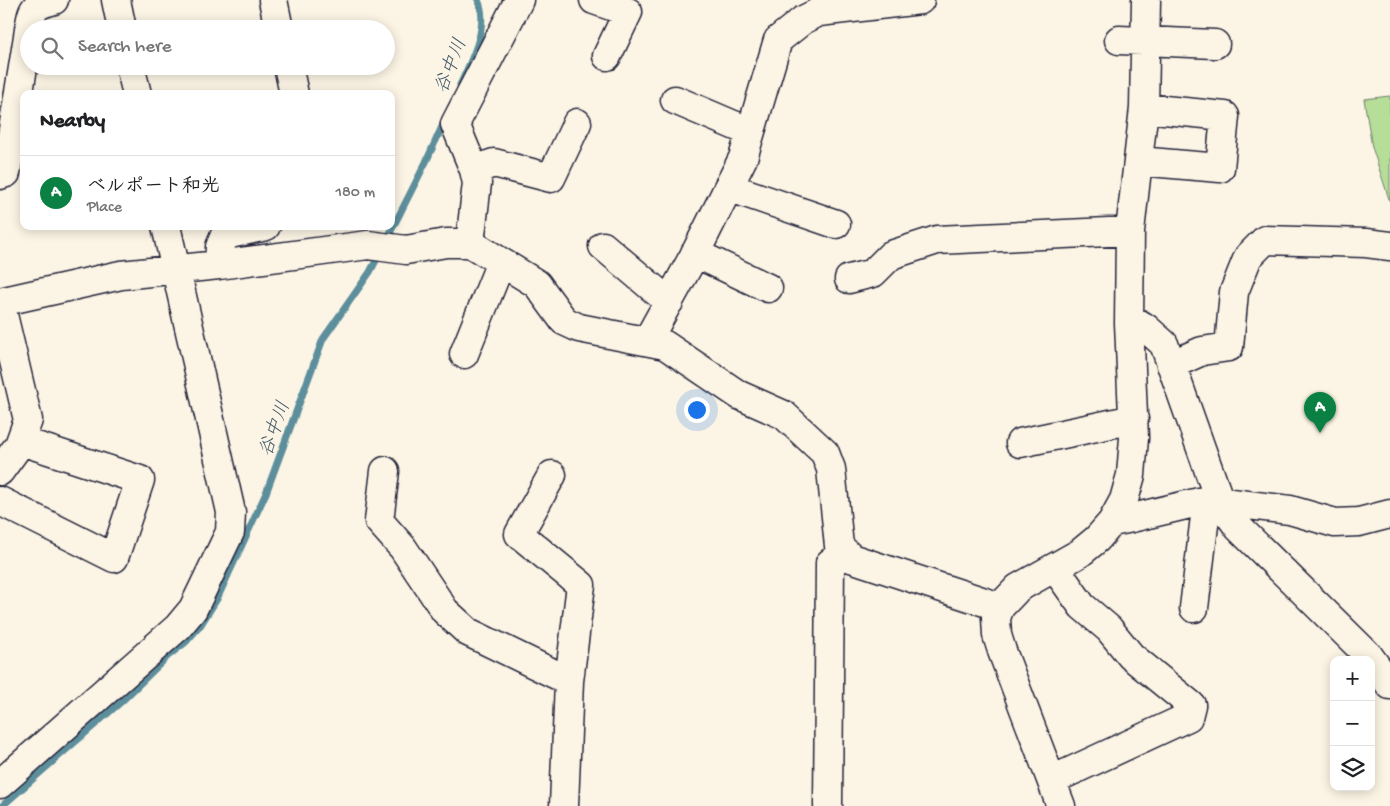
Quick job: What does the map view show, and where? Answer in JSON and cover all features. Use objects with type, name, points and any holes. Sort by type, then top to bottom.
[{"type":"street","points":[[30,20],[34,8],[54,0]]},
{"type":"street","points":[[116,0],[120,20]]},
{"type":"street","points":[[273,0],[277,20]]},
{"type":"street","points":[[470,243],[477,183],[474,170],[455,124],[519,0]]},
{"type":"street","points":[[594,0],[628,12],[607,56]]},
{"type":"street","points":[[647,342],[743,158],[778,40],[803,20],[819,12],[920,0]]},
{"type":"street","points":[[1061,806],[997,635],[996,618],[1000,607],[1018,588],[1080,553],[1097,539],[1112,522],[1124,500],[1131,476],[1134,419],[1129,323],[1130,231],[1144,108],[1132,40],[1146,0]]},
{"type":"street","points":[[1132,40],[1215,44]]},
{"type":"street","points":[[0,175],[6,173],[22,75]]},
{"type":"street","points":[[132,75],[135,90]]},
{"type":"street","points":[[290,75],[293,90]]},
{"type":"street","points":[[675,100],[750,132]]},
{"type":"street","points":[[1138,161],[1220,168],[1225,116],[1144,108]]},
{"type":"street","points":[[474,170],[494,163],[551,178],[577,123]]},
{"type":"street","points":[[728,187],[836,224]]},
{"type":"street","points":[[0,784],[178,627],[193,609],[230,532],[231,512],[167,230]]},
{"type":"street","points":[[219,264],[220,247],[225,235],[248,230]]},
{"type":"street","points":[[849,279],[873,273],[891,255],[937,240],[1130,231]]},
{"type":"street","points":[[1171,365],[1202,351],[1229,347],[1234,292],[1248,257],[1265,240],[1366,243],[1390,246]]},
{"type":"street","points":[[0,471],[21,441],[28,420],[0,302],[121,275],[368,245],[406,250],[446,243],[470,243],[536,284],[564,321],[579,328],[665,345],[739,395],[784,415],[825,453],[831,468],[839,546],[851,558],[1000,607]]},
{"type":"street","points":[[602,246],[669,302]]},
{"type":"street","points":[[695,253],[768,288]]},
{"type":"street","points":[[464,354],[501,262]]},
{"type":"street","points":[[1129,323],[1138,323],[1164,344],[1214,501],[1369,656],[1390,685]]},
{"type":"street","points":[[1020,443],[1134,419]]},
{"type":"street","points":[[0,501],[114,558],[140,480],[21,441]]},
{"type":"street","points":[[385,471],[379,521],[404,548],[445,611],[468,632],[569,682]]},
{"type":"street","points":[[552,475],[519,534],[581,585],[569,682],[564,806]]},
{"type":"street","points":[[1194,608],[1214,501]]},
{"type":"street","points":[[1112,522],[1214,501],[1290,510],[1335,524],[1359,522],[1390,514]]},
{"type":"street","points":[[828,806],[830,563],[844,552]]},
{"type":"street","points":[[1052,780],[1188,717],[1191,705],[1131,656],[1109,629],[1082,606],[1055,568]]},
{"type":"green space","points":[[1390,96],[1390,202],[1372,147],[1364,99]]},
{"type":"waterway","name":"谷中川","points":[[460,85],[478,43],[482,20],[478,0]]},
{"type":"waterway","name":"谷中川","points":[[395,223],[445,120]]},
{"type":"waterway","name":"谷中川","points":[[386,241],[392,230]]},
{"type":"waterway","name":"谷中川","points":[[2,806],[123,700],[168,656],[186,642],[200,626],[217,599],[266,493],[323,339],[370,272],[380,253]]},
{"type":"place","name":"ベルポート和光","points":[[1320,433]]}]
